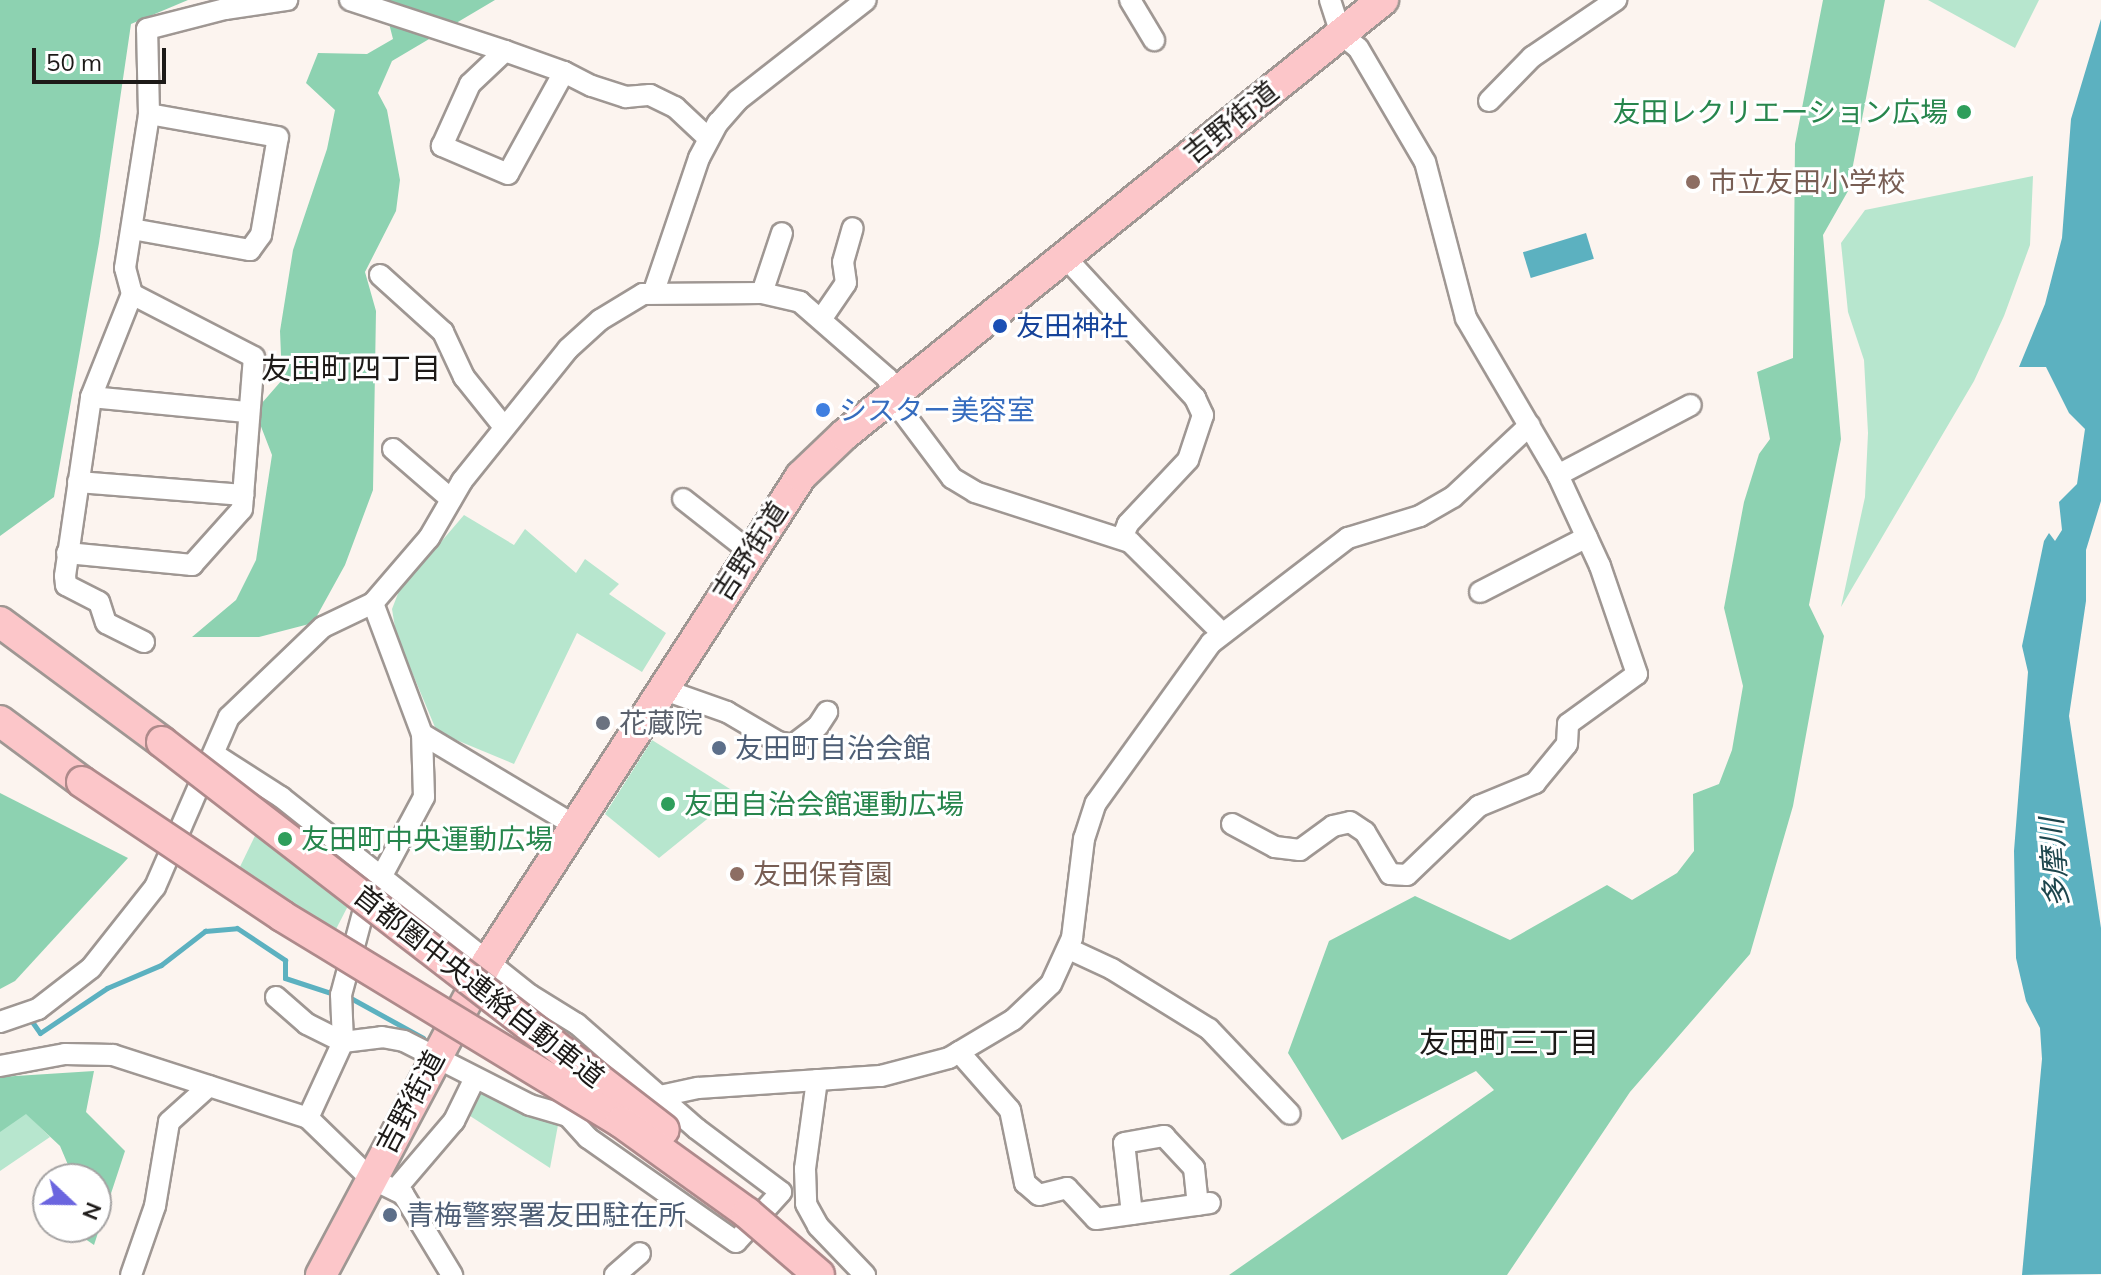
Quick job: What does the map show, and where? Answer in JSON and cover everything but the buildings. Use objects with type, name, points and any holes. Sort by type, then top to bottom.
[{"type":"highway","name":"吉野街道","points":[[321,1275],[382,1184],[435,1056],[488,961],[749,551],[801,476],[894,395],[1383,0]]},
{"type":"highway","name":"首都圏中央連絡自動車道","points":[[0,622],[565,1050],[834,1275]]},
{"type":"highway","name":"首都圏中央連絡自動車道","points":[[0,721],[82,782],[282,916],[621,1122],[747,1213],[819,1275]]},
{"type":"street","points":[[144,642],[106,623],[99,602],[66,585],[67,553],[91,397],[132,294],[125,268],[149,114],[147,29],[225,9],[287,0]]},
{"type":"street","points":[[350,0],[505,51],[626,97],[650,95],[675,107],[708,138]]},
{"type":"street","points":[[1130,0],[1154,40]]},
{"type":"street","points":[[1232,824],[1275,847],[1300,850],[1333,826],[1350,822],[1365,832],[1390,874],[1407,875],[1479,806],[1535,783],[1567,744],[1568,724],[1637,674],[1587,537],[1558,475],[1466,318],[1421,153],[1358,48],[1341,34],[1330,0]]},
{"type":"street","points":[[1489,101],[1532,57],[1616,0]]},
{"type":"street","points":[[654,291],[708,138],[738,100],[864,1]]},
{"type":"street","points":[[505,51],[470,84],[442,146],[508,174],[564,72]]},
{"type":"street","points":[[132,229],[250,250],[261,235],[278,137],[149,114]]},
{"type":"street","points":[[822,318],[846,283],[843,262],[853,228]]},
{"type":"street","points":[[762,293],[782,233]]},
{"type":"street","points":[[1065,257],[1195,398],[1203,415],[1188,460],[1128,524],[1122,538]]},
{"type":"street","points":[[380,275],[443,332],[464,377],[504,427]]},
{"type":"street","points":[[0,1022],[38,1009],[66,991],[136,915],[155,887],[229,717],[250,692],[323,627],[373,603],[429,538],[451,499],[504,427],[579,338],[629,300],[654,291],[762,293],[800,302],[872,361],[940,467],[965,488],[1122,538],[1221,632]]},
{"type":"street","points":[[67,553],[192,565],[242,509],[246,412],[257,367],[254,357],[132,294]]},
{"type":"street","points":[[91,397],[246,412]]},
{"type":"street","points":[[1558,475],[1691,405]]},
{"type":"street","points":[[568,1116],[744,1081],[817,1080],[911,1071],[959,1052],[1028,1009],[1051,984],[1069,949],[1084,839],[1096,803],[1221,632],[1348,538],[1441,505],[1530,425]]},
{"type":"street","points":[[393,449],[451,499]]},
{"type":"street","points":[[78,482],[243,495]]},
{"type":"street","points":[[683,499],[749,551]]},
{"type":"street","points":[[1480,592],[1587,537]]},
{"type":"street","points":[[308,1118],[343,1042],[339,1017],[346,968],[364,909],[424,797],[422,734],[373,603]]},
{"type":"street","points":[[662,689],[727,712],[778,742],[793,745],[818,726],[827,712]]},
{"type":"street","points":[[422,734],[576,826]]},
{"type":"street","points":[[214,754],[383,874],[488,961],[615,1053],[659,1097],[781,1192],[736,1242],[588,1138],[568,1116],[475,1078],[435,1056],[382,1037],[343,1042],[307,1024],[276,997]]},
{"type":"street","points":[[1069,949],[1112,969],[1209,1029],[1290,1114]]},
{"type":"street","points":[[959,1052],[1010,1110],[1025,1183],[1039,1195],[1067,1188],[1096,1219],[1132,1214],[1204,1204],[1194,1168],[1164,1136],[1124,1143],[1132,1214]]},
{"type":"street","points":[[0,1066],[102,1053],[308,1118],[382,1184],[403,1194],[452,1275]]},
{"type":"street","points":[[382,1184],[454,1121],[475,1078]]},
{"type":"street","points":[[817,1080],[805,1169],[806,1204],[818,1226],[865,1275]]},
{"type":"street","points":[[131,1275],[155,1206],[169,1122],[209,1086]]},
{"type":"street","points":[[615,1275],[640,1253]]},
{"type":"green space","points":[[0,0],[188,0],[131,24],[99,243],[54,497],[0,536]]},
{"type":"green space","points":[[383,0],[495,0],[392,61],[378,93],[387,110],[400,180],[396,211],[365,272],[376,311],[373,490],[345,565],[313,623],[259,637],[192,637],[236,600],[256,560],[272,455],[255,411],[282,380],[280,331],[293,250],[327,149],[335,110],[306,83],[318,53],[367,54],[393,39]]},
{"type":"green space","points":[[1823,0],[1885,0],[1848,191],[1823,235],[1841,439],[1809,605],[1824,636],[1793,806],[1750,954],[1630,1092],[1507,1275],[1229,1275],[1494,1090],[1476,1071],[1342,1140],[1288,1053],[1329,941],[1415,896],[1510,940],[1607,885],[1632,900],[1677,873],[1694,851],[1693,794],[1719,784],[1732,750],[1743,686],[1724,608],[1744,502],[1759,454],[1770,439],[1757,372],[1793,358],[1795,144]]},
{"type":"green space","points":[[1928,0],[2039,0],[2015,48]]},
{"type":"green space","points":[[2033,176],[2030,245],[2004,316],[1974,381],[1841,607],[1865,497],[1868,433],[1864,360],[1848,312],[1841,243],[1865,210]]},
{"type":"green space","points":[[464,515],[514,545],[525,529],[576,573],[585,559],[619,584],[609,594],[666,633],[642,672],[577,633],[514,764],[437,732],[396,634],[392,609],[399,591]]},
{"type":"green space","name":"友田自治会館運動広場","points":[[652,740],[738,794],[659,858],[605,814]]},
{"type":"green space","points":[[0,793],[128,858],[15,981],[0,989]]},
{"type":"green space","name":"友田町中央運動広場","points":[[270,805],[365,873],[334,933],[236,875]]},
{"type":"green space","points":[[94,1071],[86,1112],[125,1151],[112,1190],[112,1163],[67,1163],[60,1146],[26,1114],[0,1132],[0,1077]]},
{"type":"green space","points":[[475,1089],[558,1125],[550,1168],[464,1112]]},
{"type":"green space","points":[[26,1113],[50,1137],[0,1171],[0,1128]]},
{"type":"water","name":"多摩川","points":[[2101,19],[2101,501],[2086,550],[2086,601],[2069,716],[2101,928],[2101,1274],[2022,1275],[2042,1059],[2040,1028],[2026,1001],[2016,958],[2014,851],[2028,672],[2022,646],[2044,541],[2049,533],[2055,541],[2062,530],[2059,502],[2077,484],[2085,429],[2069,413],[2046,367],[2019,367],[2045,304],[2062,238],[2071,119]]},
{"type":"water","points":[[1586,233],[1594,259],[1531,278],[1523,252]]},
{"type":"waterway","points":[[33,1023],[40,1033],[107,988],[161,965],[205,931],[237,928],[285,960],[285,978],[337,995]]},
{"type":"waterway","points":[[347,996],[423,1038]]},
{"type":"place","name":"友田レクリエーション広場","points":[[1964,112]]},
{"type":"place","name":"市立友田小学校","points":[[1693,182]]},
{"type":"place","name":"友田神社","points":[[1000,326]]},
{"type":"place","name":"シスター美容室","points":[[823,410]]},
{"type":"place","name":"花蔵院","points":[[603,723]]},
{"type":"place","name":"友田町自治会館","points":[[719,748]]},
{"type":"place","name":"友田自治会館運動広場","points":[[668,804]]},
{"type":"place","name":"友田町中央運動広場","points":[[285,839]]},
{"type":"place","name":"友田保育園","points":[[737,874]]},
{"type":"place","name":"青梅警察署友田駐在所","points":[[390,1215]]},
{"type":"district","name":"友田町四丁目","points":[[351,368]]},
{"type":"district","name":"友田町三丁目","points":[[1509,1042]]}]
